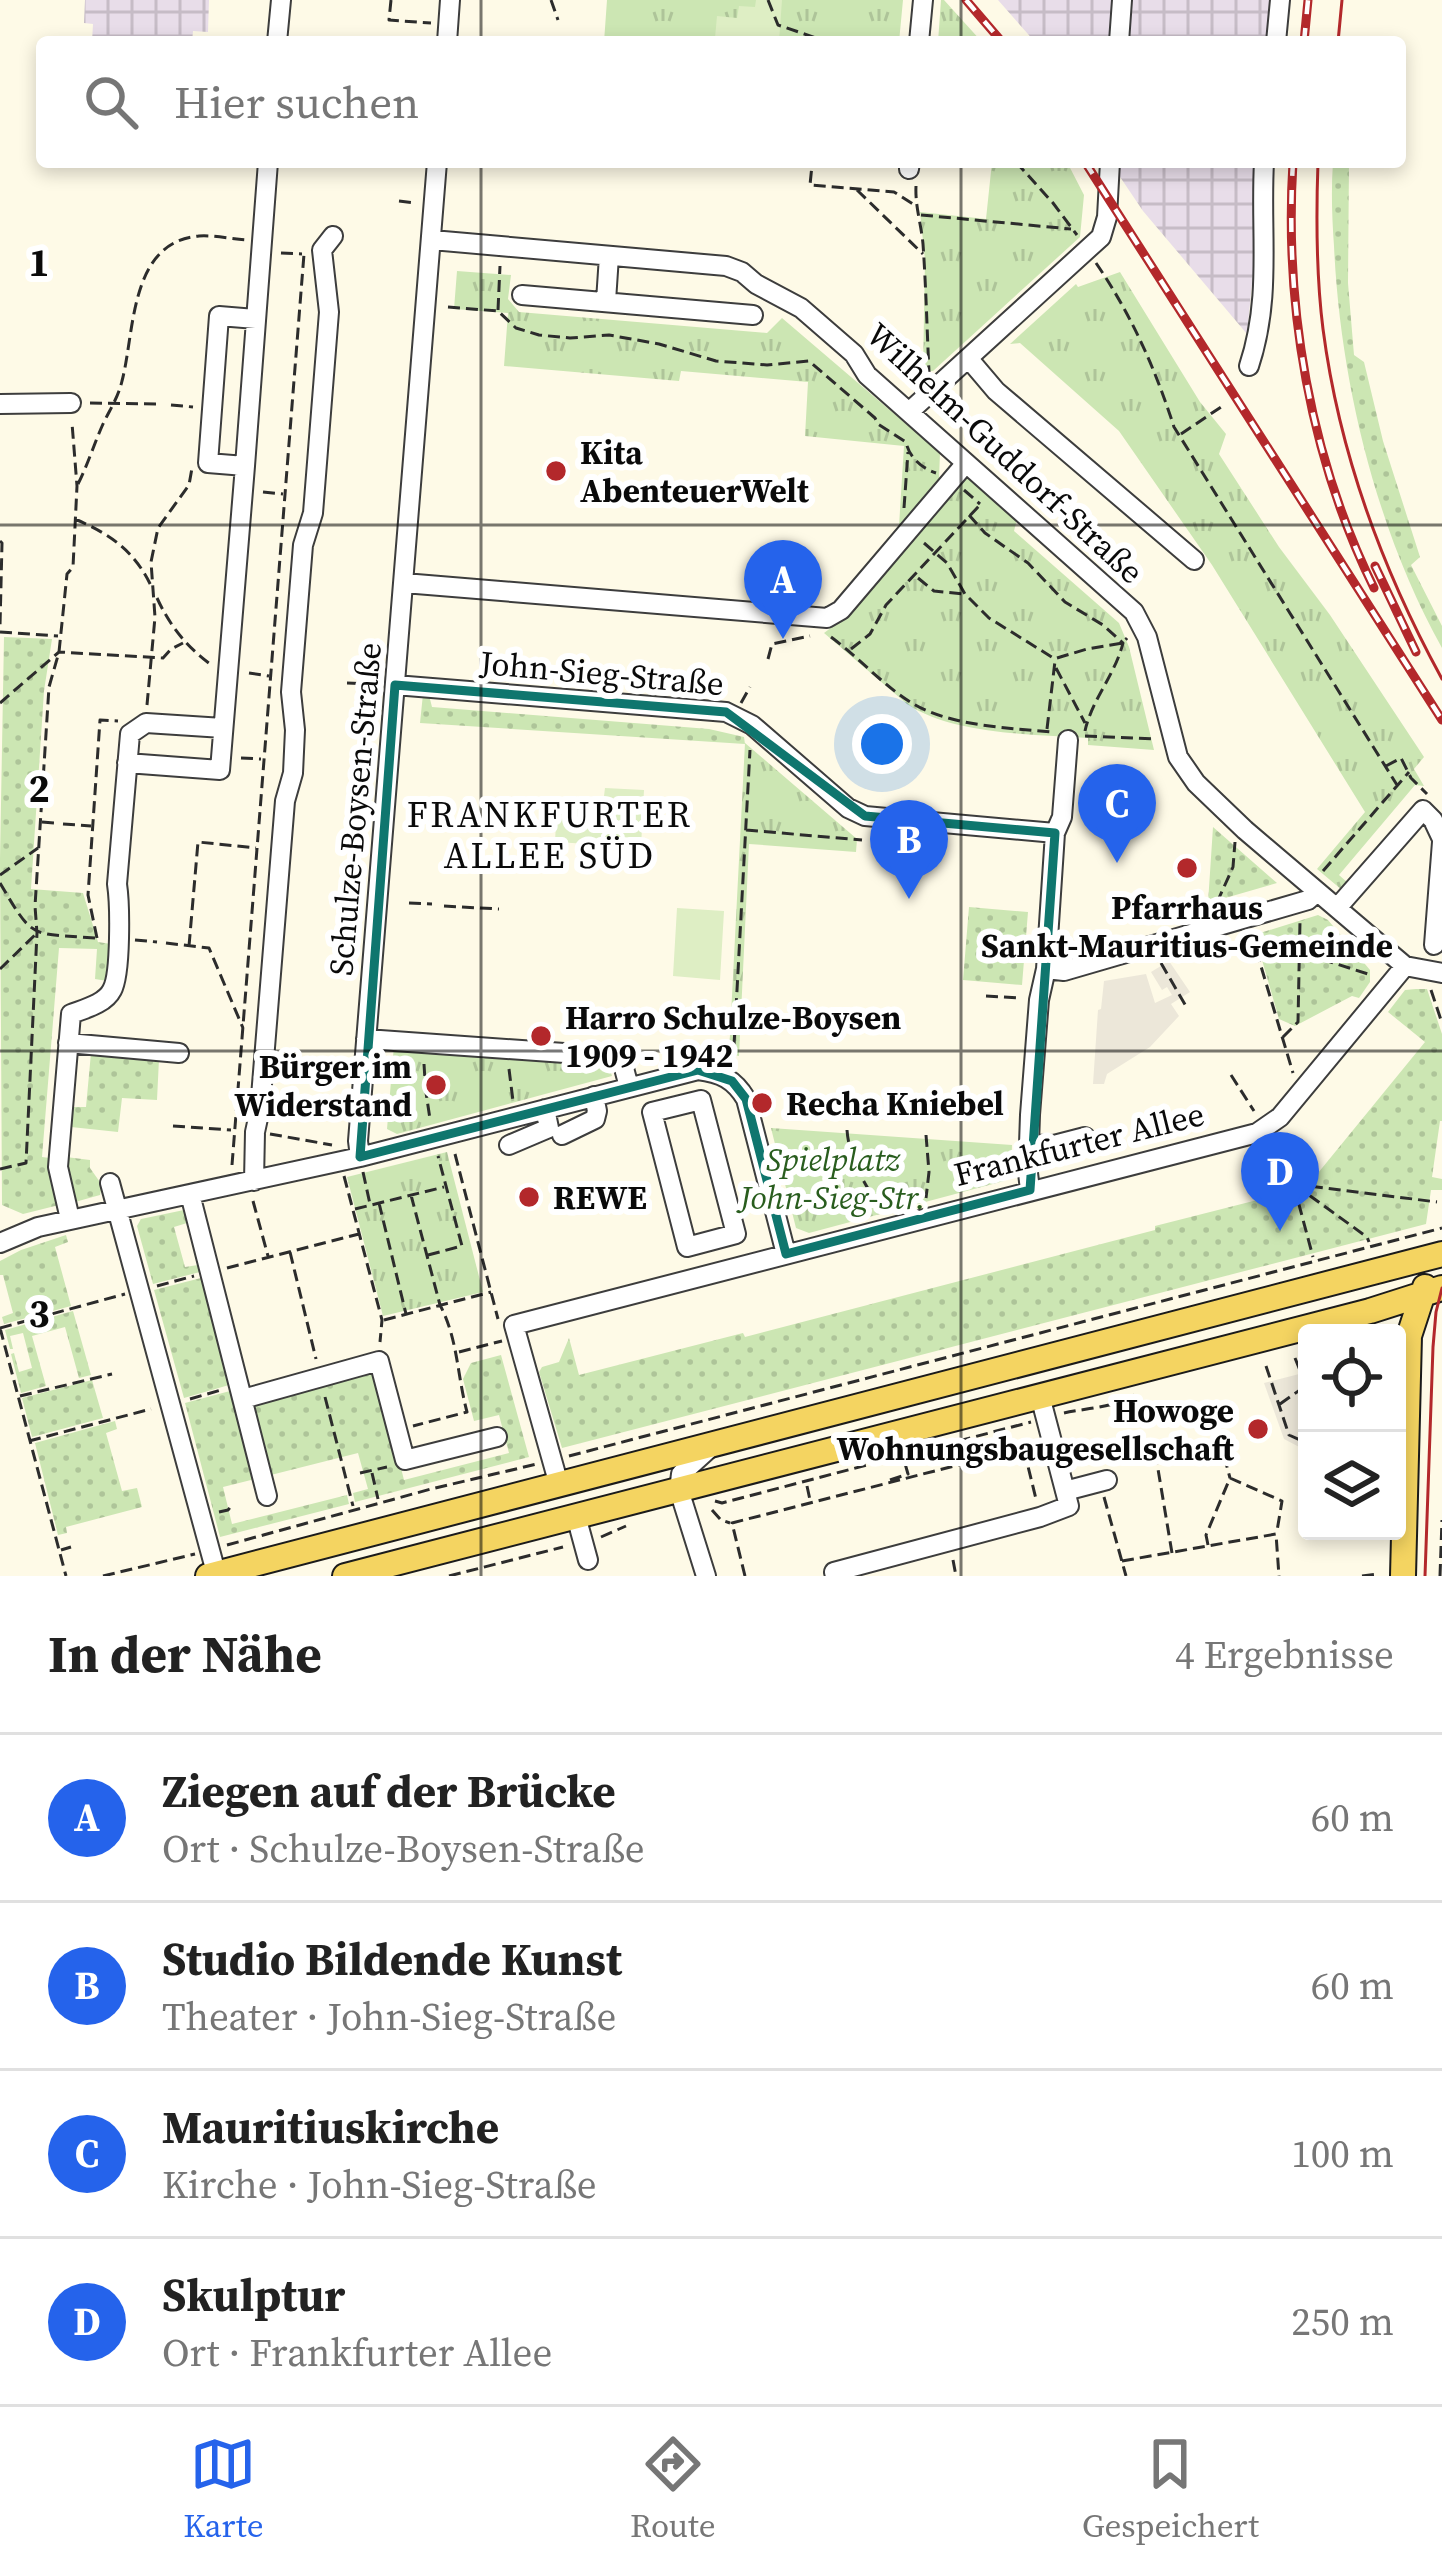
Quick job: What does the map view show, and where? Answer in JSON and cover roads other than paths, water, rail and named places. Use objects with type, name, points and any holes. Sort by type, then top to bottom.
[{"type":"main road","points":[[214,1575],[555,1473],[713,1445],[1441,1252],[1432,1291],[1408,1336],[1391,1575]]},
{"type":"main road","points":[[345,1576],[679,1490],[1043,1407],[1432,1291]]},
{"type":"street","points":[[278,36],[281,0]]},
{"type":"street","points":[[447,36],[450,0]]},
{"type":"street","points":[[919,36],[922,0]]},
{"type":"street","points":[[1119,36],[1122,0]]},
{"type":"street","points":[[1277,36],[1280,0]]},
{"type":"street","points":[[127,764],[221,763],[268,168]]},
{"type":"street","name":"Schulze-Boysen-Straße","points":[[361,1164],[358,1141],[432,240],[429,168]]},
{"type":"street","points":[[909,412],[1101,237],[1110,168]]},
{"type":"street","points":[[1249,366],[1260,333],[1265,274],[1264,168]]},
{"type":"street","points":[[246,1182],[260,1109],[285,801],[293,773],[291,692],[302,545],[313,513],[329,312],[322,250],[333,236]]},
{"type":"street","name":"Wilhelm-Guddorf-Straße","points":[[432,240],[726,266],[801,308],[854,354],[867,375],[1119,598],[1143,626],[1173,741],[1196,783],[1405,966],[1436,979]]},
{"type":"street","points":[[606,302],[609,256]]},
{"type":"street","points":[[522,295],[753,315]]},
{"type":"street","points":[[245,466],[208,463],[219,316],[256,319]]},
{"type":"street","points":[[968,358],[996,391],[1194,560]]},
{"type":"street","points":[[0,404],[71,403]]},
{"type":"street","points":[[404,584],[827,618],[842,610],[966,463]]},
{"type":"street","name":"John-Sieg-Straße","points":[[395,685],[734,714],[752,724],[848,808],[865,816],[1055,833]]},
{"type":"street","points":[[70,1219],[58,1167],[71,1014],[100,1002],[113,989],[130,734],[146,723],[224,728]]},
{"type":"street","points":[[1030,1190],[1039,1000],[1046,969],[1067,737]]},
{"type":"street","points":[[1337,908],[1423,810],[1440,830],[1442,841],[1434,944]]},
{"type":"street","points":[[1046,969],[1064,971],[1311,899],[1314,889]]},
{"type":"street","name":"Frankfurter Allee","points":[[555,1473],[511,1338],[514,1325],[1265,1130],[1405,966]]},
{"type":"street","points":[[366,1040],[621,1058],[629,1087]]},
{"type":"street","points":[[68,1043],[179,1053]]},
{"type":"street","points":[[0,1243],[70,1219],[246,1182],[361,1164],[698,1070],[718,1072],[746,1099],[786,1254]]},
{"type":"street","points":[[669,1076],[677,1106]]},
{"type":"street","points":[[562,1135],[595,1119],[594,1096]]},
{"type":"street","points":[[700,1100],[736,1234],[687,1247],[652,1112],[677,1106],[700,1100]]},
{"type":"street","points":[[509,1145],[549,1128],[545,1109]]},
{"type":"street","points":[[1029,1144],[1054,1145],[1085,1137]]},
{"type":"street","points":[[110,1183],[214,1575]]},
{"type":"street","points":[[190,1194],[267,1496]]},
{"type":"street","points":[[710,1241],[719,1272]]},
{"type":"street","points":[[241,1392],[379,1361],[405,1460],[497,1437]]},
{"type":"street","points":[[835,1576],[834,1572],[1069,1506],[1043,1407]]},
{"type":"street","points":[[706,1576],[679,1490],[682,1474],[713,1445]]},
{"type":"street","points":[[1065,1491],[1106,1489]]},
{"type":"street","points":[[576,1516],[585,1551]]},
{"type":"tram line","points":[[1339,36],[1342,0]]},
{"type":"tram line","points":[[1318,168],[1321,308],[1340,420],[1366,510],[1442,679]]},
{"type":"tram line","points":[[1425,1576],[1433,1347],[1442,1288]]},
{"type":"railway","points":[[966,0],[997,36]]},
{"type":"railway","points":[[1305,36],[1308,0]]},
{"type":"railway","points":[[1089,168],[1442,720]]},
{"type":"railway","points":[[1293,168],[1293,271],[1306,380],[1333,487],[1374,588]]},
{"type":"railway","points":[[1375,566],[1416,652]]},
{"type":"place","name":"Kita AbenteuerWelt","points":[[556,471]]},
{"type":"place","name":"Ziegen auf der Brücke","points":[[783,639]]},
{"type":"place","name":"Mauritiuskirche","points":[[1117,863]]},
{"type":"place","name":"Pfarrhaus Sankt-Mauritius-Gemeinde","points":[[1187,868]]},
{"type":"place","name":"Studio Bildende Kunst","points":[[909,899]]},
{"type":"place","name":"Harro Schulze-Boysen 1909 - 1942","points":[[541,1036]]},
{"type":"place","name":"Bürger im Widerstand","points":[[436,1085]]},
{"type":"place","name":"Recha Kniebel","points":[[762,1103]]},
{"type":"place","name":"REWE","points":[[529,1197]]},
{"type":"place","name":"Skulptur","points":[[1280,1231]]},
{"type":"place","name":"Howoge Wohnungsbaugesellschaft","points":[[1258,1429]]},
{"type":"district","name":"FRANKFURTER ALLEE SÜD","points":[[550,834]]},
{"type":"park label","name":"Spielplatz John-Sieg-Str.","points":[[833,1178]]}]
